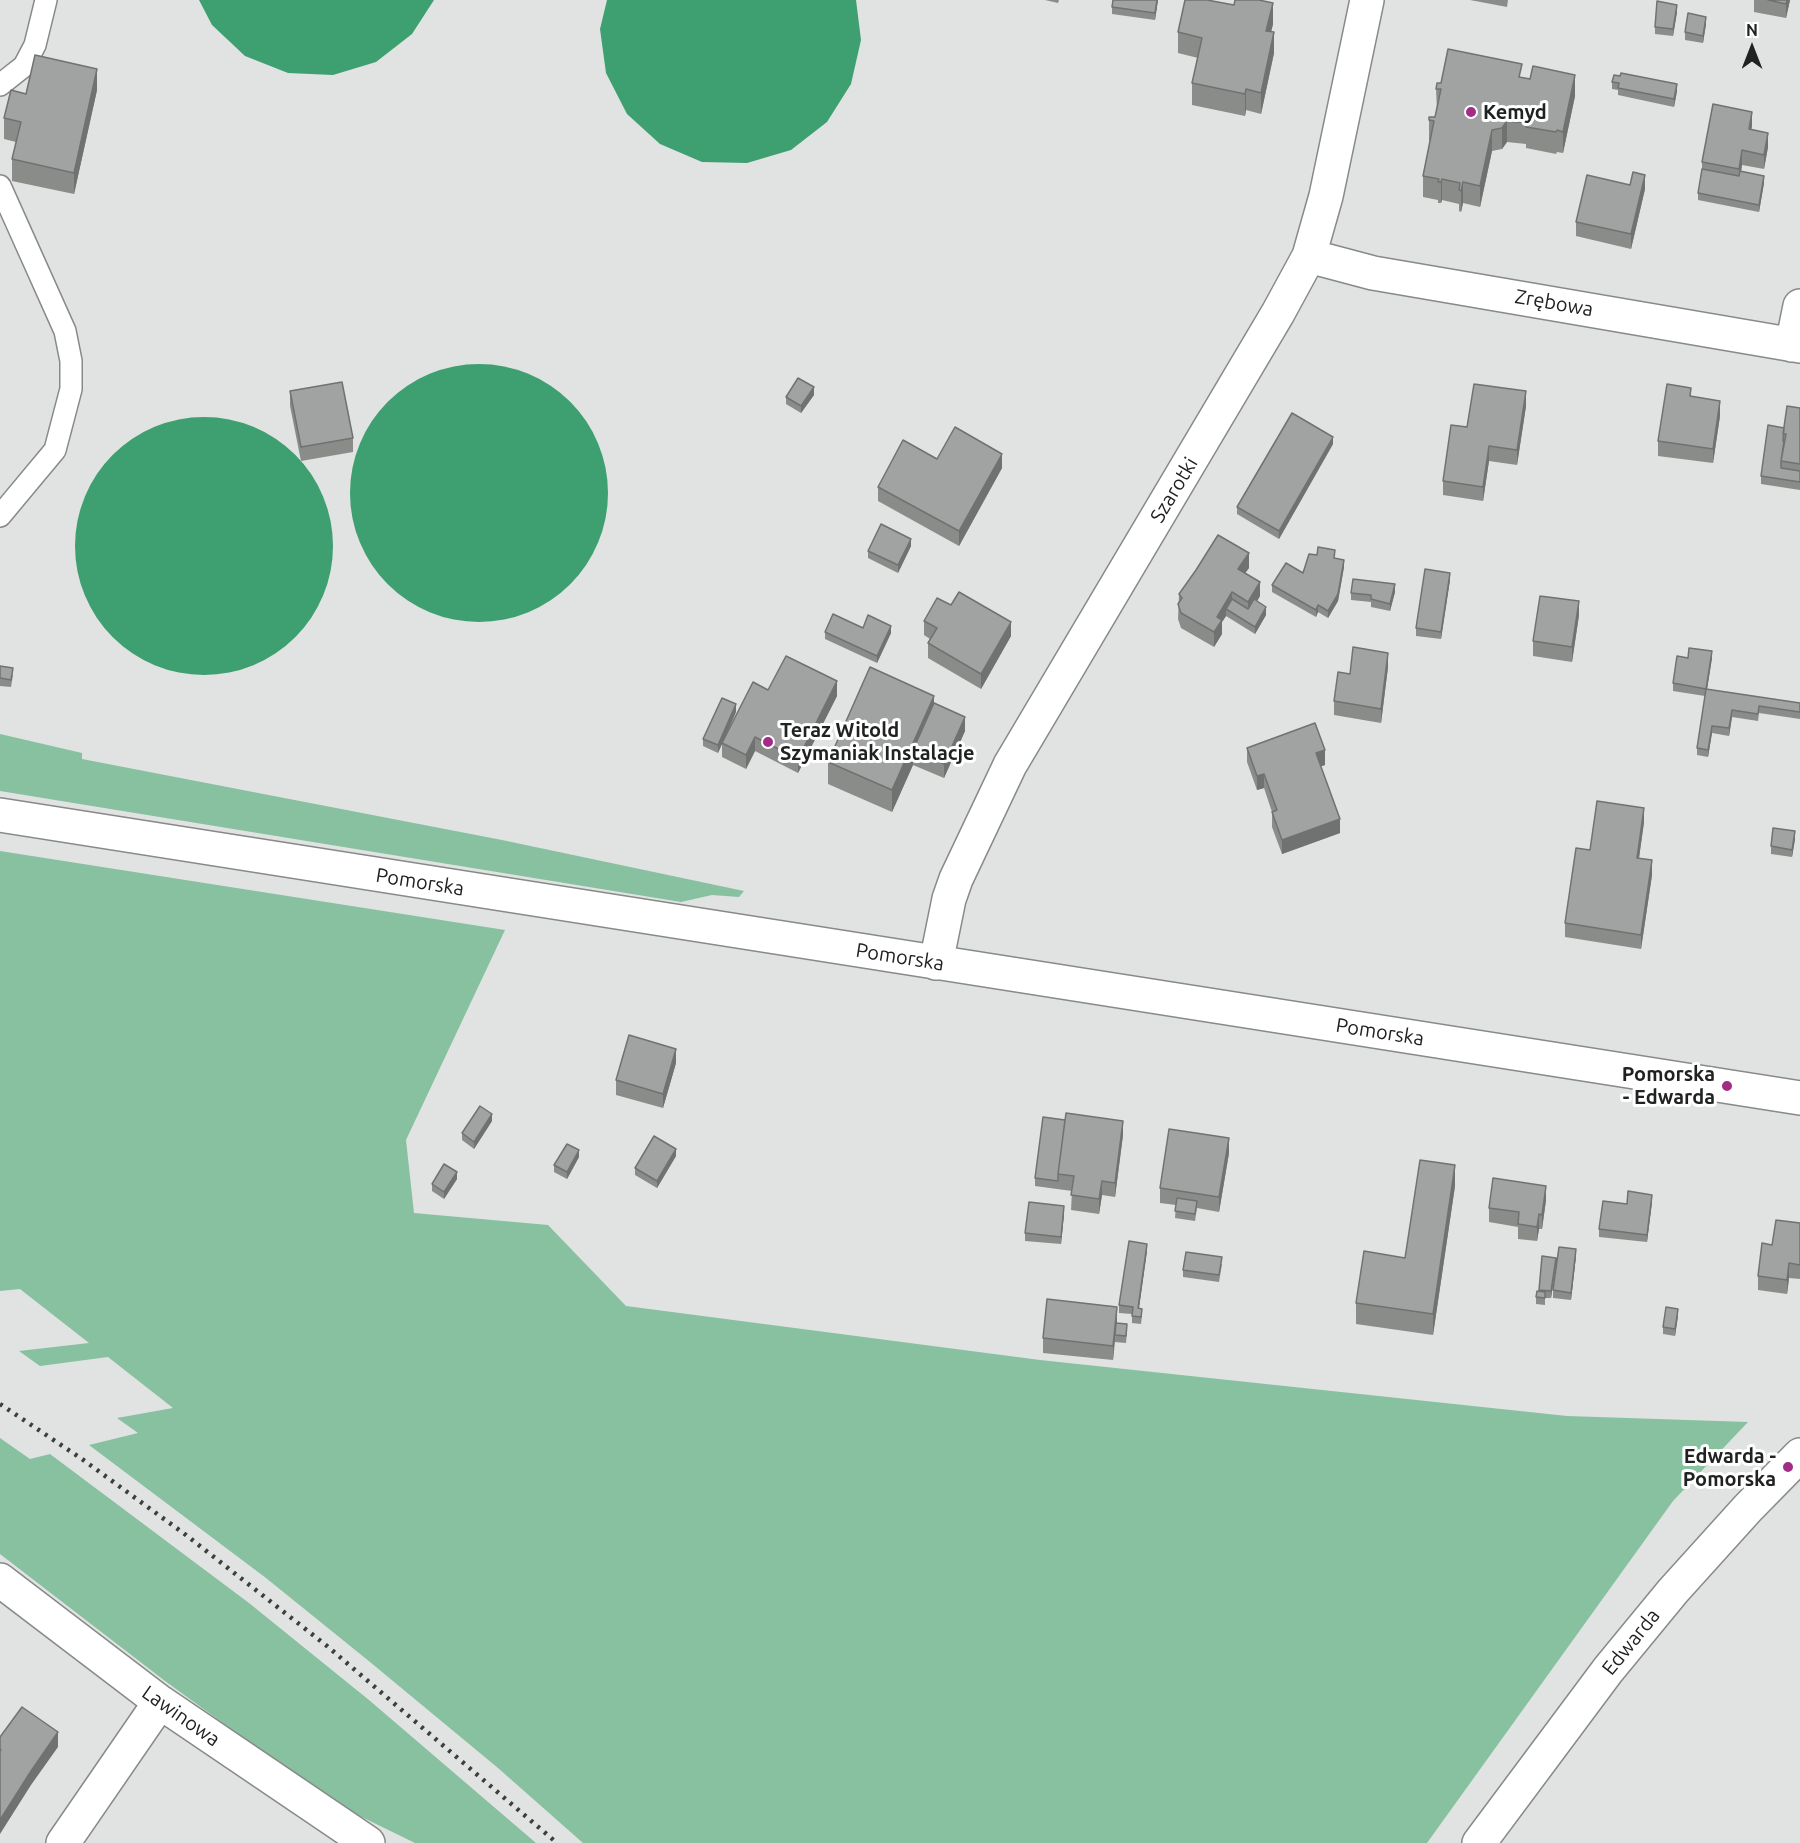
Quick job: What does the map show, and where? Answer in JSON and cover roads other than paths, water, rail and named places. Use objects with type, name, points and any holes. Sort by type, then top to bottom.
[{"type":"street","name":"Szarotki","points":[[936,963],[949,899],[956,879],[1010,765],[1266,334],[1309,256],[1326,196],[1367,0]]},
{"type":"street","name":"Zrębowa","points":[[1309,256],[1373,273],[1796,346]]},
{"type":"street","points":[[1796,346],[1800,306]]},
{"type":"street","name":"Pomorska","points":[[0,815],[1800,1098]]},
{"type":"street","name":"Edwarda","points":[[1479,1843],[1608,1670],[1644,1626],[1721,1537],[1800,1455]]},
{"type":"street","name":"Lawinowa","points":[[0,1580],[160,1702],[368,1843]]},
{"type":"street","points":[[63,1843],[160,1702]]},
{"type":"lane","points":[[0,85],[24,66],[35,45],[46,0]]},
{"type":"lane","points":[[0,186],[64,331],[72,361],[72,389],[55,450],[0,516]]},
{"type":"railway","points":[[0,1404],[82,1459],[186,1535],[327,1646],[557,1843]]},
{"type":"place","name":"Kemyd","points":[[1471,112]]},
{"type":"place","name":"Teraz Witold Szymaniak Instalacje","points":[[768,742]]},
{"type":"place","name":"Pomorska - Edwarda","points":[[1727,1086]]},
{"type":"place","name":"Edwarda - Pomorska","points":[[1788,1467]]}]
